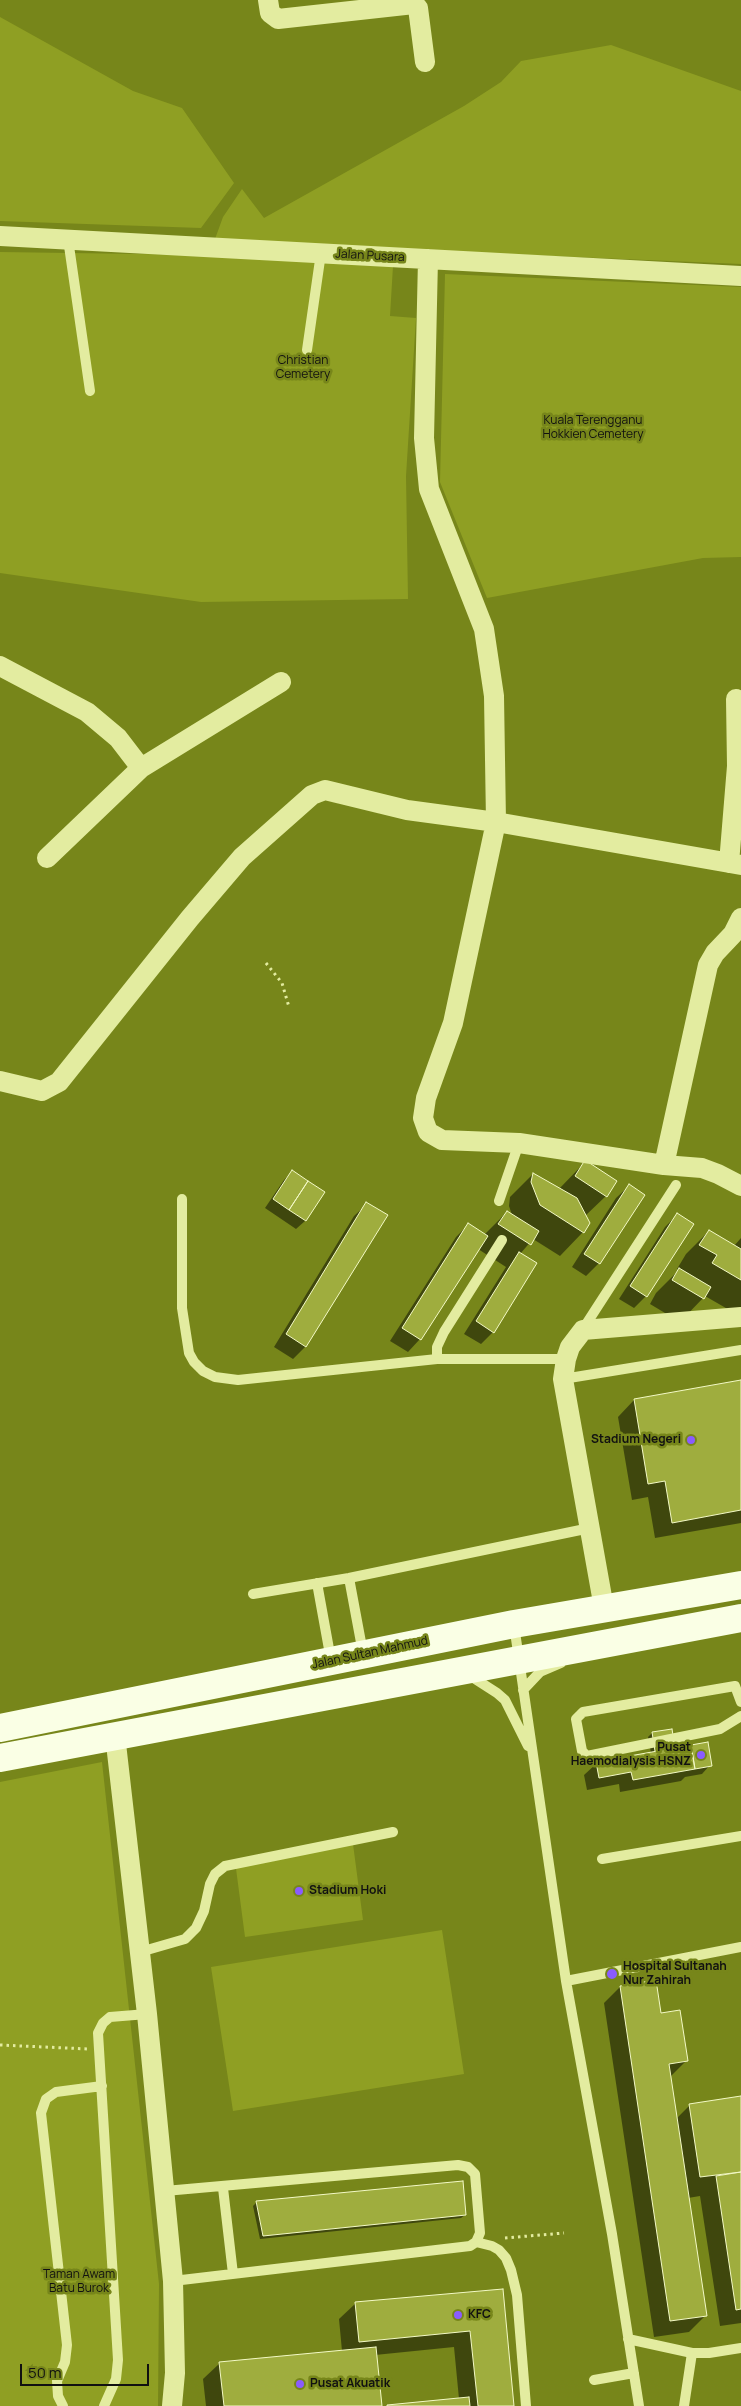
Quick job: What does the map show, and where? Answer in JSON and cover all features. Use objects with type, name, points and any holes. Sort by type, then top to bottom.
[{"type":"main road","name":"Jalan Sultan Mahmud","points":[[0,1728],[514,1624],[741,1585]]},
{"type":"main road","points":[[0,1758],[741,1618]]},
{"type":"street","points":[[268,0],[270,13],[278,19],[414,4],[418,8],[425,62]]},
{"type":"street","name":"Jalan Pusara","points":[[0,236],[741,276]]},
{"type":"street","points":[[428,259],[424,438],[429,489],[484,629],[494,696],[496,822],[453,1023],[426,1098],[423,1118],[428,1132],[442,1140],[519,1143],[664,1165],[702,1168],[741,1186]]},
{"type":"street","points":[[0,666],[87,712],[118,738],[141,768]]},
{"type":"street","points":[[47,858],[141,768],[281,682]]},
{"type":"street","points":[[0,1081],[42,1090],[60,1082],[190,918],[242,857],[312,795],[325,790],[407,810],[496,822],[735,864],[736,699]]},
{"type":"street","points":[[664,1165],[708,964],[715,953],[733,934],[741,918]]},
{"type":"street","points":[[604,1608],[563,1379],[570,1347],[583,1330],[741,1317]]},
{"type":"street","points":[[115,1735],[147,2014],[173,2281],[175,2373],[172,2406]]},
{"type":"lane","points":[[68,239],[90,391]]},
{"type":"lane","points":[[307,350],[321,253]]},
{"type":"lane","points":[[499,1200],[519,1143]]},
{"type":"lane","points":[[583,1330],[676,1185]]},
{"type":"lane","points":[[182,1199],[182,1308],[189,1353],[194,1362],[203,1371],[215,1377],[238,1380],[437,1358],[566,1359]]},
{"type":"lane","points":[[437,1358],[437,1347],[444,1332],[502,1240]]},
{"type":"lane","points":[[563,1379],[741,1350]]},
{"type":"lane","points":[[253,1594],[349,1578],[590,1528]]},
{"type":"lane","points":[[349,1578],[363,1654]]},
{"type":"lane","points":[[317,1583],[332,1661]]},
{"type":"lane","points":[[514,1624],[566,1981],[639,2406]]},
{"type":"lane","points":[[523,1690],[540,1672],[603,1644]]},
{"type":"lane","points":[[461,1670],[505,1700],[532,1754]]},
{"type":"lane","points":[[741,1702],[735,1686],[584,1712],[576,1719],[582,1751],[587,1756],[720,1728],[741,1716]]},
{"type":"lane","points":[[140,1952],[185,1939],[196,1928],[204,1911],[210,1884],[215,1874],[225,1866],[393,1832]]},
{"type":"lane","points":[[602,1859],[741,1836]]},
{"type":"lane","points":[[566,1981],[741,1947]]},
{"type":"lane","points":[[104,2406],[116,2379],[118,2360],[98,2033],[103,2023],[110,2017],[147,2014]]},
{"type":"lane","points":[[63,2406],[58,2396],[58,2381],[65,2362],[67,2344],[41,2113],[46,2099],[56,2092],[102,2086]]},
{"type":"lane","points":[[165,2191],[222,2188],[458,2165],[468,2167],[475,2174],[480,2233],[476,2242],[470,2246],[173,2281]]},
{"type":"lane","points":[[222,2188],[233,2274]]},
{"type":"lane","points":[[476,2242],[499,2250],[506,2258],[511,2270],[518,2294],[526,2406]]},
{"type":"lane","points":[[628,2338],[692,2352],[709,2353],[741,2348]]},
{"type":"lane","points":[[684,2406],[692,2352]]},
{"type":"lane","points":[[594,2380],[634,2373]]},
{"type":"path","points":[[266,964],[282,983],[289,1008]]},
{"type":"path","points":[[0,2045],[98,2050]]},
{"type":"path","points":[[476,2242],[564,2233]]},
{"type":"green space","points":[[0,17],[133,91],[182,108],[234,183],[201,228],[0,221]]},
{"type":"green space","points":[[611,45],[741,91],[741,264],[385,249],[215,239],[223,217],[242,189],[264,218],[464,106],[501,82],[521,61]]},
{"type":"green space","name":"Christian Cemetery","points":[[0,252],[208,255],[393,266],[390,316],[416,318],[406,476],[408,599],[201,602],[0,573]]},
{"type":"green space","name":"Kuala Terengganu Hokkien Cemetery","points":[[445,274],[741,287],[741,557],[703,558],[487,598],[440,482]]},
{"type":"green space","name":"Taman Awam Batu Burok","points":[[102,1762],[159,2284],[158,2406],[0,2406],[0,1782]]},
{"type":"green space","name":"Stadium Hoki","points":[[353,1844],[363,1920],[245,1937],[235,1861]]},
{"type":"green space","points":[[442,1930],[464,2074],[233,2111],[211,1967]]},
{"type":"building","points":[[585,1160],[617,1181],[607,1197],[575,1176]]},
{"type":"building","points":[[292,1170],[308,1181],[289,1210],[273,1199]]},
{"type":"building","points":[[533,1173],[577,1198],[590,1223],[584,1233],[540,1205],[531,1182]]},
{"type":"building","points":[[308,1181],[325,1192],[306,1221],[289,1210]]},
{"type":"building","points":[[629,1184],[645,1195],[600,1264],[584,1254]]},
{"type":"building","points":[[366,1202],[388,1215],[306,1347],[286,1334]]},
{"type":"building","points":[[507,1211],[539,1231],[531,1245],[498,1224]]},
{"type":"building","points":[[677,1213],[694,1224],[647,1297],[630,1286]]},
{"type":"building","points":[[468,1223],[488,1236],[421,1340],[402,1328]]},
{"type":"building","points":[[709,1230],[741,1249],[741,1280],[712,1263],[717,1255],[699,1245]]},
{"type":"building","points":[[519,1252],[537,1263],[494,1333],[476,1321]]},
{"type":"building","points":[[679,1268],[711,1287],[704,1299],[672,1280]]},
{"type":"building","name":"Stadium Negeri","points":[[741,1380],[741,1510],[672,1523],[665,1481],[648,1484],[634,1399]]},
{"type":"building","points":[[672,1729],[675,1748],[655,1751],[652,1732]]},
{"type":"building","name":"Pusat Haemodialysis HSNZ","points":[[708,1742],[712,1766],[695,1769],[691,1745]]},
{"type":"building","points":[[691,1745],[695,1769],[633,1780],[631,1772],[599,1778],[596,1762]]},
{"type":"building","points":[[656,1980],[661,2013],[680,2010],[688,2061],[669,2064],[707,2316],[670,2321],[620,1986]]},
{"type":"building","points":[[741,2096],[741,2172],[700,2177],[689,2104]]},
{"type":"building","points":[[741,2172],[741,2309],[736,2310],[716,2176]]},
{"type":"building","points":[[463,2181],[466,2215],[263,2236],[256,2201]]},
{"type":"building","points":[[503,2289],[514,2406],[478,2406],[470,2331],[359,2342],[355,2302]]},
{"type":"building","name":"Pusat Akuatik","points":[[376,2347],[382,2406],[224,2406],[219,2362]]},
{"type":"building","points":[[469,2397],[470,2406],[387,2406],[387,2405]]},
{"type":"place","name":"Stadium Negeri","points":[[691,1440]]},
{"type":"place","name":"Pusat Haemodialysis HSNZ","points":[[701,1755]]},
{"type":"place","name":"Stadium Hoki","points":[[299,1891]]},
{"type":"place","name":"Hospital Sultanah Nur Zahirah","points":[[612,1974]]},
{"type":"place","name":"KFC","points":[[458,2315]]},
{"type":"place","name":"Pusat Akuatik","points":[[300,2384]]}]
